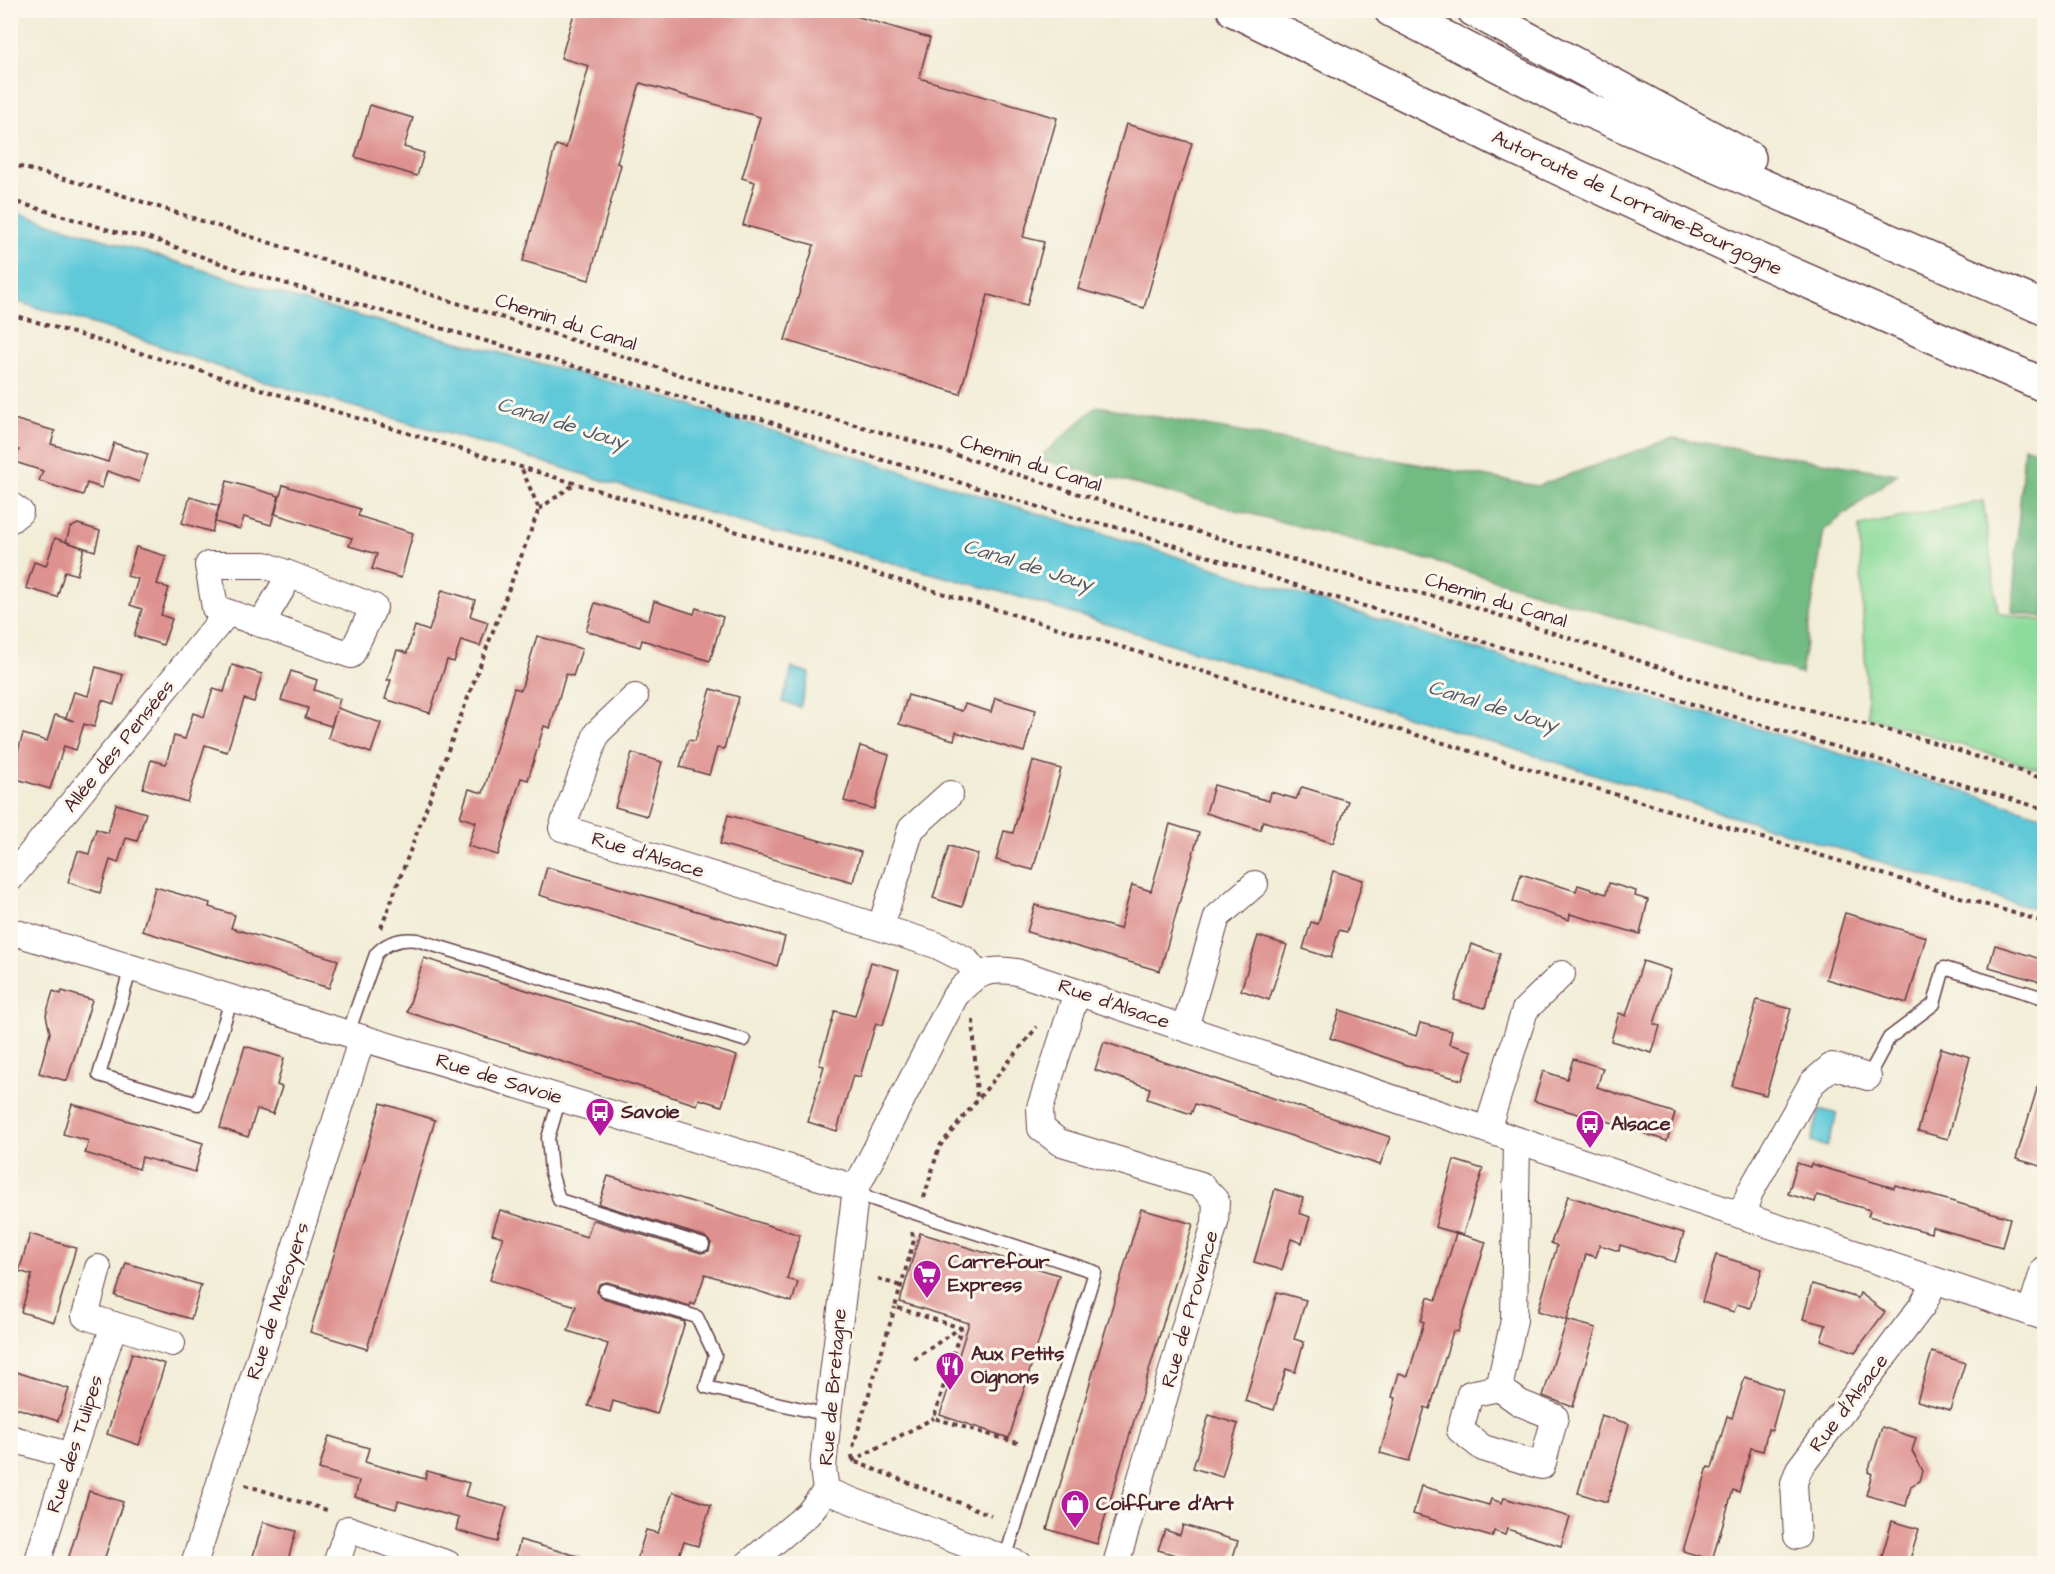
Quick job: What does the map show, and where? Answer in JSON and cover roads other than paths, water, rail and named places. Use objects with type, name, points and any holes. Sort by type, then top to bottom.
[{"type":"highway","name":"Autoroute de Lorraine-Bourgogne","points":[[1234,10],[1510,146],[1712,239],[2044,385]]},
{"type":"highway","points":[[1391,10],[1574,104],[2044,308]]},
{"type":"highway","points":[[1474,10],[1952,267]]},
{"type":"street","points":[[10,505],[20,512],[10,520]]},
{"type":"street","points":[[208,565],[265,565],[374,607],[351,655],[226,613],[215,608],[208,565]]},
{"type":"street","points":[[261,624],[290,574]]},
{"type":"street","name":"Allée des Pensées","points":[[10,879],[226,613]]},
{"type":"street","name":"Rue d'Alsace","points":[[635,697],[597,733],[562,828],[880,926],[953,953],[966,960],[978,975],[991,970],[1017,972],[2037,1315],[2044,1269]]},
{"type":"street","points":[[880,926],[911,829],[950,794]]},
{"type":"street","name":"Rue d'Alsace","points":[[1185,1028],[1217,917],[1255,884]]},
{"type":"street","name":"Rue de Savoie","points":[[10,931],[856,1188]]},
{"type":"street","points":[[1487,1130],[1525,1010],[1562,974]]},
{"type":"street","points":[[856,1188],[955,996],[978,975]]},
{"type":"street","name":"Rue de Provence","points":[[1077,992],[1040,1108],[1041,1128],[1059,1142],[1201,1185],[1216,1201],[1215,1223],[1116,1563]]},
{"type":"street","name":"Rue de Mésoyers","points":[[194,1563],[222,1478],[355,1036]]},
{"type":"street","points":[[1742,1215],[1750,1192],[1812,1083],[1832,1066],[1868,1077]]},
{"type":"street","points":[[1499,1388],[1514,1320],[1517,1140]]},
{"type":"street","name":"Rue de Bretagne","points":[[856,1188],[828,1415],[825,1480],[1012,1561]]},
{"type":"street","points":[[98,1268],[86,1316],[172,1343]]},
{"type":"street","name":"Rue d'Alsace","points":[[1797,1536],[1794,1483],[1799,1469],[1922,1306],[1933,1280]]},
{"type":"street","name":"Rue des Tulipes","points":[[37,1563],[114,1325]]},
{"type":"street","points":[[10,1438],[70,1456]]},
{"type":"street","points":[[748,1563],[808,1514],[825,1480]]},
{"type":"street","points":[[336,1563],[348,1529],[448,1563]]},
{"type":"lane","points":[[355,1036],[376,954],[384,945],[404,938],[417,940],[744,1040]]},
{"type":"lane","points":[[131,968],[99,1075],[198,1104],[232,998]]},
{"type":"lane","points":[[1868,1077],[1889,1038],[1934,1004],[1944,968],[2044,998]]},
{"type":"lane","points":[[560,1098],[548,1138],[551,1172],[559,1200],[703,1245]]},
{"type":"lane","points":[[856,1188],[879,1202],[1095,1272],[1040,1450],[1012,1561]]},
{"type":"lane","points":[[605,1290],[697,1317],[715,1355],[706,1387],[828,1415]]},
{"type":"water","name":"Canal de Jouy","points":[[11,211],[310,303],[648,392],[1464,646],[1746,725],[2044,816],[2044,912],[1009,594],[722,517],[491,446],[242,375],[123,333],[11,300]]},
{"type":"water","points":[[792,668],[810,673],[800,707],[783,702]]},
{"type":"water","points":[[1820,1109],[1837,1114],[1827,1147],[1811,1141]]},
{"type":"place","name":"Savoie","points":[[600,1138]]},
{"type":"place","name":"Alsace","points":[[1590,1150]]},
{"type":"place","name":"Carrefour Express","points":[[927,1300]]},
{"type":"place","name":"Aux Petits Oignons","points":[[950,1392]]},
{"type":"place","name":"Coiffure d'Art","points":[[1075,1530]]}]
